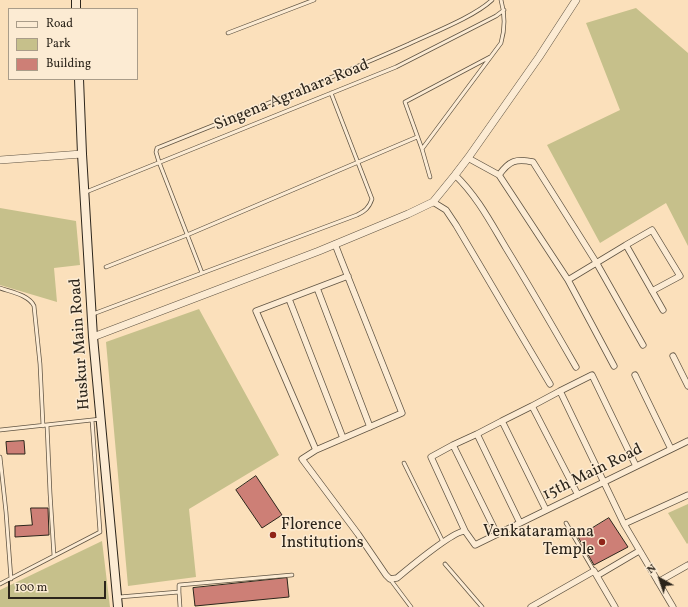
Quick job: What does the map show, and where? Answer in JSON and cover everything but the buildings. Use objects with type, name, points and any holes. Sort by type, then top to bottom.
[{"type":"main road","name":"Huskur Main Road","points":[[79,80],[84,192],[92,314],[96,420],[118,607]]},
{"type":"street","points":[[93,337],[335,244],[433,202],[468,158],[539,57],[576,0]]},
{"type":"street","points":[[0,160],[82,154]]},
{"type":"street","points":[[468,158],[499,175],[568,280],[614,366]]},
{"type":"street","points":[[499,175],[513,161],[522,159],[533,162],[596,262],[643,345]]},
{"type":"street","points":[[455,176],[468,187],[482,208],[541,305],[576,367]]},
{"type":"street","points":[[433,202],[446,210],[456,225],[550,384]]},
{"type":"street","points":[[568,280],[652,230],[680,276],[652,291]]},
{"type":"street","points":[[335,244],[402,413],[316,450],[302,459],[390,579],[397,578],[443,542],[461,531],[465,531],[430,457],[592,376],[636,466]]},
{"type":"street","points":[[626,246],[663,310]]},
{"type":"street","points":[[316,450],[256,311],[348,276]]},
{"type":"street","points":[[317,288],[370,427]]},
{"type":"street","points":[[289,299],[344,438]]},
{"type":"street","points":[[673,356],[688,386]]},
{"type":"street","points":[[635,375],[671,449]]},
{"type":"street","points":[[560,391],[624,524],[673,607]]},
{"type":"street","points":[[532,406],[578,495]]},
{"type":"street","points":[[502,421],[546,510]]},
{"type":"street","points":[[477,434],[520,523]]},
{"type":"street","name":"15th Main Road","points":[[465,531],[475,545],[688,441]]},
{"type":"street","points":[[453,446],[497,534]]},
{"type":"street","points":[[624,524],[688,495]]},
{"type":"street","points":[[531,607],[639,551]]},
{"type":"street","points":[[658,582],[688,565]]},
{"type":"street","points":[[597,573],[615,607]]},
{"type":"lane","points":[[228,33],[314,0]]},
{"type":"lane","points":[[202,273],[159,162],[156,152],[157,148],[348,71],[454,23],[478,10],[492,0]]},
{"type":"lane","points":[[422,149],[501,43],[504,32],[504,10],[500,0]]},
{"type":"lane","name":"Singena Agrahara Road","points":[[84,192],[396,67],[496,16],[504,10]]},
{"type":"lane","points":[[430,177],[418,137],[405,102],[492,56]]},
{"type":"lane","points":[[92,314],[357,215],[365,210],[370,205],[372,199],[331,93]]},
{"type":"lane","points":[[106,267],[187,235],[418,137]]},
{"type":"lane","points":[[0,288],[24,296],[32,301],[34,306],[40,364],[43,426]]},
{"type":"lane","points":[[0,430],[96,420],[100,532],[0,584]]},
{"type":"lane","points":[[47,425],[54,556]]},
{"type":"lane","points":[[0,457],[11,579]]},
{"type":"lane","points":[[404,463],[443,542]]},
{"type":"lane","points":[[566,523],[597,573]]},
{"type":"lane","points":[[445,564],[482,607]]},
{"type":"lane","points":[[180,607],[178,592],[179,585],[292,575]]},
{"type":"lane","points":[[390,579],[411,607]]},
{"type":"lane","points":[[117,597],[178,592]]},
{"type":"green space","points":[[636,8],[688,53],[688,246],[666,203],[600,243],[547,145],[620,110],[586,23]]},
{"type":"green space","points":[[0,208],[76,221],[80,265],[54,268],[57,302],[0,285]]},
{"type":"green space","points":[[199,309],[279,455],[189,509],[196,577],[128,586],[106,342]]},
{"type":"green space","points":[[688,504],[688,543],[687,544],[668,513]]},
{"type":"green space","points":[[102,541],[110,607],[0,607],[0,590]]},
{"type":"place","name":"Florence Institutions","points":[[273,535]]},
{"type":"place","name":"Venkataramana Temple","points":[[602,542]]}]
